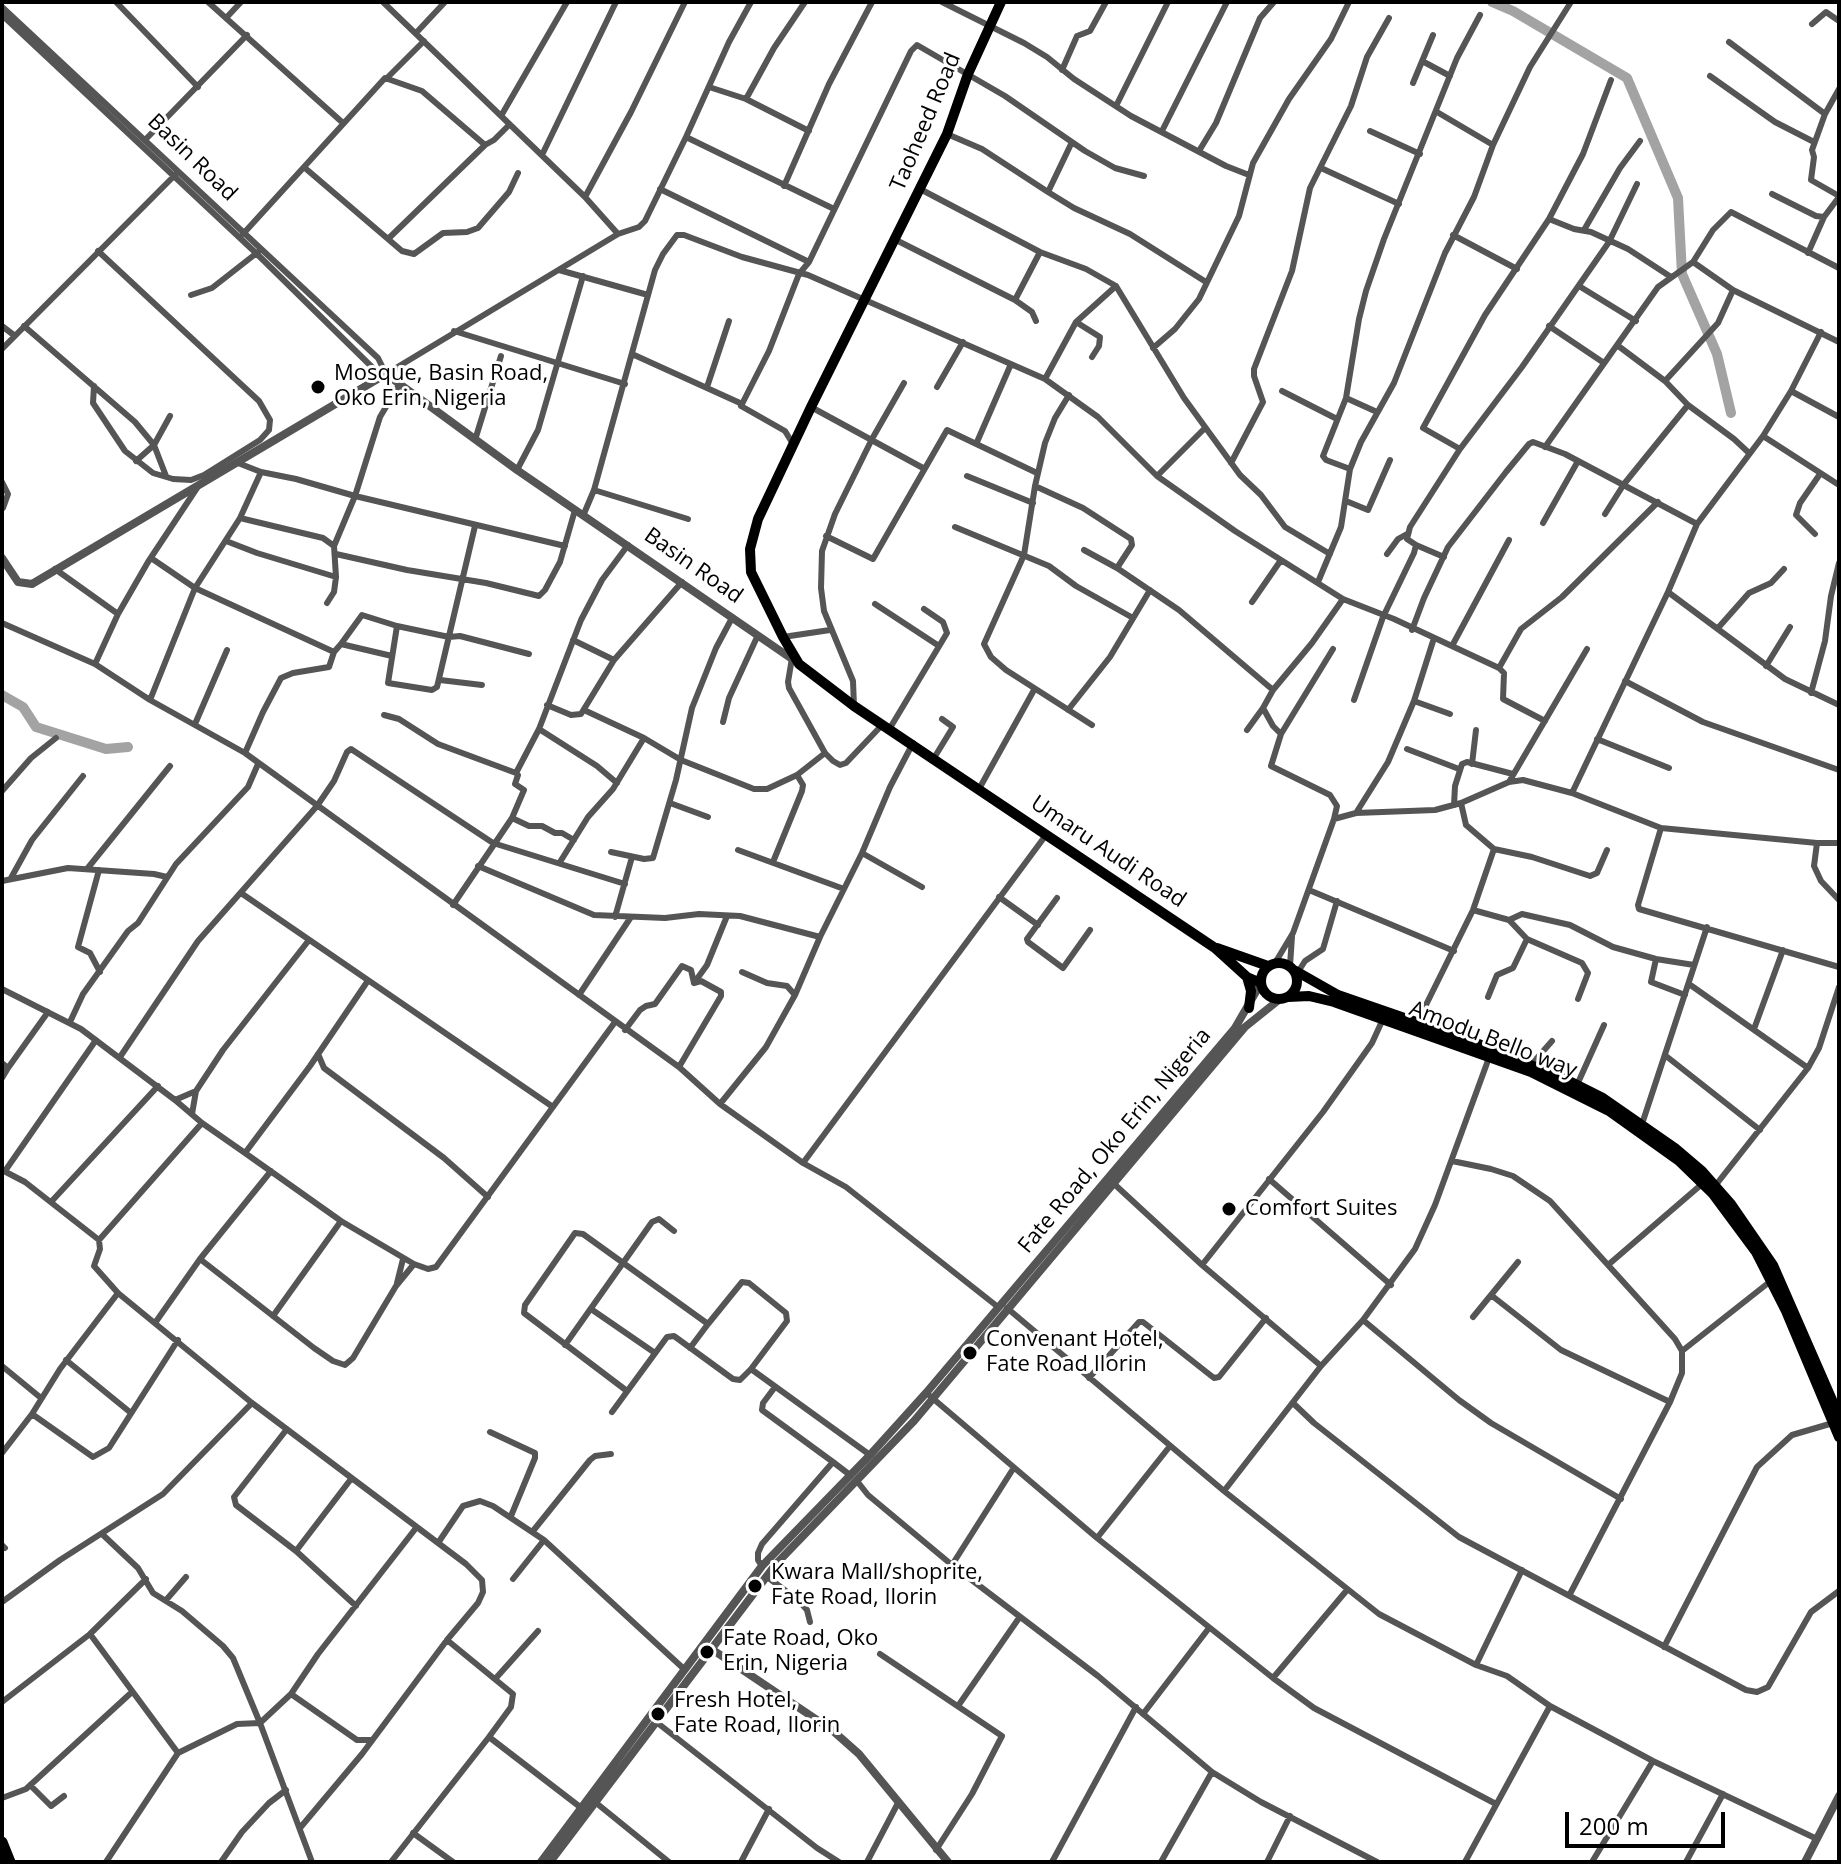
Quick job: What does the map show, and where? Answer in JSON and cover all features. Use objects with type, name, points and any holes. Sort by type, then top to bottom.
[{"type":"highway","points":[[2,1842],[10,1862]]},
{"type":"main road","name":"Taoheed Road","points":[[796,661],[751,572],[750,549],[758,519],[947,134],[968,74],[1001,2]]},
{"type":"main road","name":"Basin Road","points":[[796,661],[854,706],[979,789]]},
{"type":"main road","name":"Umaru Audi Road","points":[[979,789],[1215,948]]},
{"type":"main road","points":[[1215,948],[1294,969],[1297,984],[1284,998],[1269,996],[1261,983],[1247,977],[1215,948]]},
{"type":"main road","points":[[1261,983],[1263,971],[1272,964]]},
{"type":"main road","name":"Amodu Bello way","points":[[1294,969],[1338,995],[1491,1052],[1609,1111],[1660,1146],[1703,1183],[1746,1236],[1772,1280],[1836,1420]]},
{"type":"main road","points":[[1247,977],[1251,991],[1249,1008]]},
{"type":"main road","name":"Amodu Bello way","points":[[1284,998],[1320,998],[1531,1065],[1577,1085],[1675,1148],[1715,1186],[1754,1234],[1773,1265],[1836,1420],[1839,1437]]},
{"type":"street","points":[[116,2],[198,87]]},
{"type":"street","points":[[208,2],[343,123]]},
{"type":"street","points":[[227,17],[241,2]]},
{"type":"street","points":[[383,2],[585,197],[618,234]]},
{"type":"street","points":[[416,33],[445,2]]},
{"type":"street","points":[[501,116],[567,2]]},
{"type":"street","points":[[542,155],[616,2]]},
{"type":"street","points":[[585,197],[685,2]]},
{"type":"street","points":[[2,558],[14,579],[22,584],[32,584],[618,234],[639,227],[645,221],[751,2]]},
{"type":"street","points":[[746,99],[774,48],[805,2]]},
{"type":"street","points":[[784,186],[829,84],[872,2]]},
{"type":"street","points":[[942,2],[1047,57],[1116,106],[1237,172],[1249,175]]},
{"type":"street","points":[[1062,70],[1077,36],[1090,31],[1106,2]]},
{"type":"street","points":[[1116,106],[1168,2]]},
{"type":"street","points":[[1162,131],[1227,2]]},
{"type":"street","points":[[1199,151],[1216,123],[1260,18],[1274,2]]},
{"type":"street","points":[[1153,348],[1190,314],[1239,216],[1249,175],[1262,146],[1289,99],[1331,39],[1349,2]]},
{"type":"street","points":[[1318,582],[1341,527],[1350,469],[1405,358],[1453,235],[1474,197],[1493,145],[1530,67],[1571,2]]},
{"type":"street","name":"Basin Road","points":[[2,7],[258,252],[378,358],[386,374]]},
{"type":"street","points":[[1812,24],[1826,12],[1839,21]]},
{"type":"street","name":"Basin Road","points":[[2,15],[145,140],[175,174],[243,234],[375,370],[386,374],[517,470],[796,661]]},
{"type":"street","points":[[1350,469],[1323,456],[1346,398],[1359,319],[1384,239],[1450,76],[1480,15]]},
{"type":"street","points":[[1231,463],[1263,402],[1254,369],[1292,271],[1310,188],[1351,106],[1367,57],[1389,18]]},
{"type":"street","points":[[145,140],[247,35]]},
{"type":"street","points":[[1413,83],[1433,35]]},
{"type":"street","points":[[243,234],[343,123],[424,41]]},
{"type":"street","points":[[1729,42],[1825,114]]},
{"type":"street","points":[[741,406],[769,351],[799,274],[809,262],[911,51],[917,45],[1005,96],[1115,168],[1144,176]]},
{"type":"street","points":[[1424,62],[1450,76]]},
{"type":"street","points":[[1710,76],[1775,122],[1814,142]]},
{"type":"street","points":[[386,79],[422,91],[485,145]]},
{"type":"street","points":[[1460,449],[1423,428],[1485,315],[1549,219],[1583,154],[1611,80]]},
{"type":"street","points":[[709,87],[746,99],[809,131]]},
{"type":"street","points":[[1808,253],[1824,217],[1839,197],[1811,180],[1814,142],[1839,89]]},
{"type":"street","points":[[1437,112],[1493,145]]},
{"type":"street","points":[[389,238],[509,125]]},
{"type":"street","points":[[1370,131],[1420,154]]},
{"type":"street","points":[[947,134],[982,149],[1074,208],[1130,234],[1206,282]]},
{"type":"street","points":[[686,137],[834,209]]},
{"type":"street","points":[[1584,230],[1620,168],[1640,141]]},
{"type":"street","points":[[1048,192],[1072,142]]},
{"type":"street","points":[[305,168],[402,251],[414,254],[443,233],[467,232],[478,228],[509,192],[518,173]]},
{"type":"street","points":[[1321,168],[1399,204]]},
{"type":"street","points":[[2,349],[175,174]]},
{"type":"street","points":[[1387,554],[1398,539],[1407,534],[1460,449],[1522,367],[1609,242],[1637,184]]},
{"type":"street","points":[[660,189],[809,262]]},
{"type":"street","points":[[920,189],[1040,252],[1086,269],[1116,286],[1153,348],[1231,463],[1285,527],[1330,554]]},
{"type":"street","points":[[1772,194],[1824,217]]},
{"type":"street","points":[[1832,208],[1839,216]]},
{"type":"street","points":[[1545,447],[1658,287],[1693,262],[1713,230],[1731,212],[1839,268]]},
{"type":"street","points":[[1549,219],[1628,249],[1671,277]]},
{"type":"street","points":[[240,518],[323,538],[335,550],[407,570],[462,578],[539,596],[550,580],[579,513],[594,490],[648,295],[663,254],[677,235],[684,235],[742,257],[808,275],[1045,379],[1098,417],[1157,476],[1281,560],[1343,599],[1499,668],[1504,673],[1503,699],[1545,721]]},
{"type":"street","points":[[1453,235],[1517,269]]},
{"type":"street","points":[[894,239],[1015,300],[1032,312],[1036,321]]},
{"type":"street","points":[[94,386],[93,403],[125,451],[153,473],[191,480],[260,440],[269,430],[270,420],[259,401],[98,251]]},
{"type":"street","points":[[191,295],[212,288],[258,252]]},
{"type":"street","points":[[1015,300],[1040,252]]},
{"type":"street","points":[[1693,262],[1733,290],[1839,342]]},
{"type":"street","points":[[558,270],[648,295]]},
{"type":"street","points":[[517,470],[538,430],[583,276]]},
{"type":"street","points":[[1045,379],[1076,322],[1116,286]]},
{"type":"street","points":[[1579,286],[1636,321]]},
{"type":"street","points":[[1665,381],[1713,329],[1733,290]]},
{"type":"street","points":[[707,387],[729,321]]},
{"type":"street","points":[[1076,322],[1100,337],[1099,346],[1092,357]]},
{"type":"street","points":[[2,326],[15,336]]},
{"type":"street","points":[[24,326],[135,422],[154,445],[166,476]]},
{"type":"street","points":[[1549,326],[1604,363]]},
{"type":"street","points":[[454,331],[625,384]]},
{"type":"street","points":[[1572,793],[1697,524],[1763,436],[1791,391],[1821,332]]},
{"type":"street","points":[[937,387],[963,342]]},
{"type":"street","points":[[1617,345],[1665,381],[1688,405],[1749,453]]},
{"type":"street","points":[[632,354],[740,403],[785,431],[793,444]]},
{"type":"street","points":[[475,440],[501,356]]},
{"type":"street","points":[[369,364],[378,358]]},
{"type":"street","points":[[977,442],[1011,364]]},
{"type":"street","points":[[854,706],[853,681],[830,630],[821,588],[822,551],[826,536],[872,439],[904,383]]},
{"type":"street","points":[[327,603],[334,592],[335,550],[340,532],[380,417],[399,385]]},
{"type":"street","points":[[1282,391],[1337,419]]},
{"type":"street","points":[[1791,391],[1839,417]]},
{"type":"street","points":[[1069,395],[1045,443],[1024,555],[984,644],[991,657],[1034,690],[1092,725]]},
{"type":"street","points":[[1346,398],[1377,412]]},
{"type":"street","points":[[1605,514],[1624,484],[1688,405]]},
{"type":"street","points":[[811,407],[923,468]]},
{"type":"street","points":[[136,461],[154,445],[170,416]]},
{"type":"street","points":[[1157,476],[1205,428]]},
{"type":"street","points":[[826,536],[873,559],[947,430],[1037,473]]},
{"type":"street","points":[[1763,436],[1839,485]]},
{"type":"street","points":[[1412,630],[1448,547],[1533,442],[1624,484],[1697,524]]},
{"type":"street","points":[[1346,501],[1368,510],[1390,460]]},
{"type":"street","points":[[1543,523],[1578,461]]},
{"type":"street","points":[[238,463],[261,472],[355,496],[565,546]]},
{"type":"street","points":[[150,700],[195,588],[240,518],[261,472]]},
{"type":"street","points":[[1815,534],[1796,515],[1800,503],[1820,474]]},
{"type":"street","points":[[967,476],[1033,503]]},
{"type":"street","points":[[2,482],[8,494],[3,508]]},
{"type":"street","points":[[1035,486],[1083,508],[1131,539],[1132,545],[1117,568]]},
{"type":"street","points":[[95,664],[118,614],[197,488]]},
{"type":"street","points":[[594,490],[688,519]]},
{"type":"street","points":[[1499,668],[1521,629],[1562,597],[1658,502]]},
{"type":"street","points":[[397,626],[388,683],[432,690],[437,687],[475,526]]},
{"type":"street","points":[[955,527],[1049,566],[1076,586],[1133,618]]},
{"type":"street","points":[[323,538],[340,532]]},
{"type":"street","points":[[1407,534],[1407,539],[1416,545],[1444,557]]},
{"type":"street","points":[[1452,646],[1509,540]]},
{"type":"street","points":[[226,541],[336,577]]},
{"type":"street","points":[[453,905],[512,818],[524,790],[515,784],[516,773],[539,729],[573,640],[602,580],[628,545]]},
{"type":"street","points":[[1354,700],[1383,617],[1416,545]]},
{"type":"street","points":[[1084,550],[1117,568],[1179,610],[1273,690]]},
{"type":"street","points":[[151,558],[195,588],[334,652]]},
{"type":"street","points":[[1252,602],[1281,560]]},
{"type":"street","points":[[1811,693],[1825,641],[1839,563]]},
{"type":"street","points":[[55,569],[118,614]]},
{"type":"street","points":[[1718,628],[1749,593],[1771,583],[1784,569]]},
{"type":"street","points":[[547,705],[571,715],[581,714],[614,660],[682,582]]},
{"type":"street","points":[[1068,710],[1110,657],[1150,590]]},
{"type":"street","points":[[1668,592],[1766,666],[1811,693],[1839,705]]},
{"type":"street","points":[[1247,730],[1273,690],[1343,599]]},
{"type":"street","points":[[875,604],[939,646]]},
{"type":"street","points":[[796,661],[788,682],[789,688],[825,753],[840,765],[846,763],[887,726],[947,633],[946,626],[924,609]]},
{"type":"street","points":[[245,753],[281,678],[329,667],[334,652],[362,615],[397,626],[449,637],[460,636],[529,654]]},
{"type":"street","points":[[611,852],[653,858],[670,803],[692,708],[716,648],[732,618]]},
{"type":"street","points":[[2,623],[95,664],[150,700],[245,753],[679,1067],[720,1104],[803,1163],[846,1187],[1003,1308],[1224,1491],[1379,1614],[1476,1665],[1507,1676],[1550,1706],[1653,1761],[1817,1839]]},
{"type":"street","points":[[1766,666],[1790,627]]},
{"type":"street","points":[[783,637],[830,630]]},
{"type":"street","points":[[723,722],[729,698],[758,635]]},
{"type":"street","points":[[1356,813],[1388,762],[1414,701],[1434,638]]},
{"type":"street","points":[[573,640],[614,660]]},
{"type":"street","points":[[341,644],[392,656]]},
{"type":"street","points":[[1272,964],[1293,933],[1337,806],[1330,795],[1271,766],[1271,759],[1281,734],[1333,649]]},
{"type":"street","points":[[1509,782],[1587,649]]},
{"type":"street","points":[[195,724],[227,650]]},
{"type":"street","points":[[440,680],[482,685]]},
{"type":"street","points":[[1625,681],[1703,722],[1839,770]]},
{"type":"street","points":[[979,789],[1034,690]]},
{"type":"street","points":[[1414,701],[1450,714]]},
{"type":"street","points":[[1263,708],[1281,734]]},
{"type":"street","points":[[584,710],[644,738],[681,760],[760,790],[797,775],[825,753]]},
{"type":"street","points":[[384,715],[399,719],[438,744],[516,773]]},
{"type":"street","points":[[934,758],[953,727],[942,719]]},
{"type":"street","points":[[539,729],[597,766],[617,783]]},
{"type":"street","points":[[1472,764],[1476,730]]},
{"type":"street","points":[[2,791],[31,758],[56,738]]},
{"type":"street","points":[[560,862],[588,817],[608,797],[644,738]]},
{"type":"street","points":[[1597,739],[1669,768]]},
{"type":"street","points":[[720,1104],[766,1047],[795,995],[913,743]]},
{"type":"street","points":[[120,1057],[198,941],[317,806],[351,749],[493,843],[625,884]]},
{"type":"street","points":[[1407,749],[1459,769]]},
{"type":"street","points":[[70,1022],[83,994],[128,931],[138,923],[176,864],[248,787],[258,764]]},
{"type":"street","points":[[1513,774],[1472,764],[1462,764],[1459,769],[1458,804],[1466,825],[1494,849],[1532,857],[1590,876],[1597,873],[1607,850]]},
{"type":"street","points":[[87,869],[170,766]]},
{"type":"street","points":[[773,862],[802,791],[803,785],[797,775]]},
{"type":"street","points":[[11,878],[32,840],[83,776]]},
{"type":"street","points":[[1334,819],[1356,813],[1435,810],[1458,804],[1509,782],[1523,780],[1572,793],[1661,828],[1839,843]]},
{"type":"street","points":[[670,803],[708,817]]},
{"type":"street","points":[[512,818],[529,826],[542,826],[562,833],[574,840]]},
{"type":"street","points":[[1661,828],[1639,909],[1839,967]]},
{"type":"street","points":[[803,1163],[1046,834]]},
{"type":"street","points":[[1817,843],[1814,866],[1821,881],[1839,900]]},
{"type":"street","points":[[1417,1023],[1473,910],[1494,849]]},
{"type":"street","points":[[738,850],[844,889]]},
{"type":"street","points":[[862,853],[922,887]]},
{"type":"street","points":[[615,917],[632,857]]},
{"type":"street","points":[[478,866],[594,915],[665,918],[699,914],[740,916],[820,937]]},
{"type":"street","points":[[2,881],[68,868],[167,877]]},
{"type":"street","points":[[99,870],[78,947],[90,953],[100,972]]},
{"type":"street","points":[[1309,890],[1454,951]]},
{"type":"street","points":[[241,893],[553,1107]]},
{"type":"street","points":[[999,897],[1038,925]]},
{"type":"street","points":[[1057,898],[1027,939],[1028,942],[1063,968],[1090,930]]},
{"type":"street","points":[[1294,969],[1323,949],[1337,901]]},
{"type":"street","points":[[1473,910],[1509,920],[1527,939],[1582,963],[1588,973],[1578,999]]},
{"type":"street","points":[[1509,920],[1522,914],[1570,925],[1613,947],[1694,965]]},
{"type":"street","points":[[694,983],[715,949],[727,916]]},
{"type":"street","points":[[579,995],[631,917]]},
{"type":"street","points":[[1642,1124],[1707,927]]},
{"type":"street","points":[[1293,933],[1294,969]]},
{"type":"street","points":[[1488,997],[1497,975],[1513,968],[1527,939]]},
{"type":"street","points":[[192,1114],[196,1091],[223,1050],[309,940]]},
{"type":"street","points":[[1754,1029],[1783,950]]},
{"type":"street","points":[[1656,959],[1651,982],[1685,995]]},
{"type":"street","points":[[625,1030],[640,1010],[655,1004],[682,966],[691,970],[694,983]]},
{"type":"street","points":[[742,972],[767,983],[787,986],[795,995]]},
{"type":"street","points":[[679,1067],[721,996],[721,992],[701,981],[694,983]]},
{"type":"street","points":[[245,1153],[367,982]]},
{"type":"street","points":[[1230,1040],[1261,983]]},
{"type":"street","points":[[1689,984],[1808,1068]]},
{"type":"street","points":[[1715,1186],[1808,1068],[1819,1048],[1839,987]]},
{"type":"street","points":[[2,989],[70,1022],[158,1086],[202,1123],[341,1221],[403,1259],[428,1269],[436,1267],[615,1022]]},
{"type":"street","points":[[1230,1040],[1254,1017],[1284,998]]},
{"type":"street","points":[[2,1078],[5,1065],[48,1012]]},
{"type":"street","points":[[1202,1265],[1323,1112],[1372,1043],[1383,1019]]},
{"type":"street","points":[[1577,1085],[1604,1025]]},
{"type":"street","points":[[96,1040],[4,1171],[25,1182],[99,1240],[100,1249],[94,1266],[118,1293],[252,1403],[438,1543],[482,1580],[483,1592],[478,1603],[362,1754],[300,1828]]},
{"type":"street","name":"Fate Road, Oko Erin, Nigeria","points":[[1003,1308],[1230,1040]]},
{"type":"street","name":"Fate Road, Oko Erin, Nigeria","points":[[541,1862],[584,1810],[595,1802],[766,1576],[930,1395],[1230,1040]]},
{"type":"street","points":[[1531,1065],[1552,1041]]},
{"type":"street","points":[[1224,1491],[1321,1366],[1391,1285],[1415,1249],[1452,1161],[1491,1052]]},
{"type":"street","points":[[318,1054],[324,1068]]},
{"type":"street","points":[[1666,1056],[1760,1130]]},
{"type":"street","points":[[310,1066],[324,1068],[444,1158],[488,1197]]},
{"type":"street","points":[[51,1202],[158,1086]]},
{"type":"street","points":[[175,1100],[196,1091]]},
{"type":"street","points":[[99,1240],[202,1123]]},
{"type":"street","points":[[1452,1161],[1513,1176],[1550,1201],[1675,1339],[1682,1351],[1682,1373],[1670,1402],[1570,1594]]},
{"type":"street","points":[[155,1323],[200,1259],[271,1171]]},
{"type":"street","points":[[1269,1179],[1391,1285]]},
{"type":"street","points":[[1112,1182],[1202,1265],[1321,1366]]},
{"type":"street","points":[[1608,1265],[1703,1183]]},
{"type":"street","points":[[565,1345],[655,1219],[674,1231]]},
{"type":"street","points":[[273,1316],[341,1221]]},
{"type":"street","points":[[627,1391],[524,1313],[525,1305],[578,1232],[708,1324]]},
{"type":"street","points":[[200,1259],[333,1361],[345,1365],[353,1358],[396,1286],[414,1264]]},
{"type":"street","points":[[396,1286],[403,1259]]},
{"type":"street","points":[[1473,1317],[1518,1262]]},
{"type":"street","points":[[1682,1351],[1772,1280]]},
{"type":"street","points":[[612,1412],[670,1336],[733,1379],[740,1380],[787,1321],[786,1313],[749,1283],[742,1282],[690,1348]]},
{"type":"street","points":[[2,1453],[32,1414],[66,1360],[118,1293]]},
{"type":"street","points":[[1491,1295],[1561,1350],[1670,1402]]},
{"type":"street","points":[[591,1309],[655,1353]]},
{"type":"street","points":[[1089,1378],[1139,1322],[1214,1378],[1219,1377],[1266,1318]]},
{"type":"street","points":[[1363,1320],[1491,1423],[1621,1499]]},
{"type":"street","points":[[32,1414],[93,1457],[109,1448],[178,1340]]},
{"type":"street","points":[[66,1360],[131,1413]]},
{"type":"street","points":[[2,1366],[41,1398]]},
{"type":"street","points":[[751,1369],[870,1455]]},
{"type":"street","points":[[775,1387],[763,1403],[762,1410],[854,1478],[868,1495],[952,1565],[1144,1713],[1212,1772],[1377,1862]]},
{"type":"street","points":[[930,1395],[1097,1538],[1314,1708],[1496,1804]]},
{"type":"street","name":"Fate Road, Oko Erin, Nigeria","points":[[550,1862],[684,1669],[762,1566],[854,1478],[870,1455],[930,1395]]},
{"type":"street","points":[[2,1602],[171,1488],[252,1403]]},
{"type":"street","points":[[1293,1403],[1439,1523],[1471,1544],[1746,1690],[1763,1691],[1768,1687],[1811,1612],[1839,1591]]},
{"type":"street","points":[[1664,1647],[1757,1467],[1792,1435],[1836,1420]]},
{"type":"street","points":[[287,1429],[234,1497],[236,1505],[296,1551],[356,1606]]},
{"type":"street","points":[[490,1432],[535,1453],[511,1516]]},
{"type":"street","points":[[1097,1538],[1170,1446]]},
{"type":"street","points":[[533,1531],[590,1460],[595,1456],[611,1454]]},
{"type":"street","points":[[762,1566],[758,1553],[762,1544],[833,1462]]},
{"type":"street","points":[[952,1565],[1013,1469]]},
{"type":"street","points":[[296,1551],[351,1479]]},
{"type":"street","points":[[438,1543],[454,1516],[472,1502],[480,1501],[511,1516],[544,1540],[684,1669]]},
{"type":"street","points":[[106,1862],[178,1753],[237,1724],[260,1723],[291,1694],[416,1528]]},
{"type":"street","points":[[102,1534],[146,1579],[153,1593]]},
{"type":"street","points":[[513,1579],[544,1540]]},
{"type":"street","points":[[1476,1665],[1522,1570]]},
{"type":"street","points":[[766,1576],[799,1601],[807,1610],[810,1622]]},
{"type":"street","points":[[167,1599],[186,1577]]},
{"type":"street","points":[[2,1702],[90,1634],[146,1579]]},
{"type":"street","points":[[138,1589],[167,1599],[233,1658],[312,1862]]},
{"type":"street","points":[[1273,1678],[1347,1590]]},
{"type":"street","points":[[958,1706],[1019,1618]]},
{"type":"street","points":[[1129,1718],[1144,1713],[1209,1628]]},
{"type":"street","points":[[496,1678],[538,1631]]},
{"type":"street","points":[[90,1634],[178,1753]]},
{"type":"street","points":[[391,1862],[489,1737],[514,1699],[513,1694],[496,1678],[447,1640]]},
{"type":"street","points":[[710,1648],[832,1730],[859,1754],[948,1862]]},
{"type":"street","points":[[880,1654],[999,1732],[1001,1740],[972,1794],[936,1850]]},
{"type":"street","points":[[2,1798],[30,1785],[132,1692]]},
{"type":"street","points":[[291,1694],[357,1740],[372,1740]]},
{"type":"street","points":[[1465,1862],[1550,1706]]},
{"type":"street","points":[[1052,1862],[1136,1707]]},
{"type":"street","points":[[655,1721],[839,1862]]},
{"type":"street","points":[[489,1737],[584,1810]]},
{"type":"street","points":[[357,1740],[362,1754]]},
{"type":"street","points":[[1592,1862],[1653,1761]]},
{"type":"street","points":[[1161,1862],[1212,1772]]},
{"type":"street","points":[[30,1785],[51,1806],[64,1796]]},
{"type":"street","points":[[221,1862],[242,1832],[286,1790]]},
{"type":"street","points":[[1686,1862],[1723,1794]]},
{"type":"street","points":[[1805,1862],[1839,1796]]},
{"type":"street","points":[[595,1802],[669,1862]]},
{"type":"street","points":[[867,1862],[898,1803]]},
{"type":"street","points":[[741,1862],[769,1809]]},
{"type":"street","points":[[1267,1862],[1290,1816]]},
{"type":"street","points":[[413,1833],[453,1862]]},
{"type":"waterway","points":[[1492,2],[1513,11],[1627,78],[1678,198],[1682,274],[1717,354],[1731,413]]},
{"type":"waterway","points":[[2,695],[23,707],[36,727],[106,749],[128,747]]},
{"type":"place","name":"Mosque, Basin Road, Oko Erin, Nigeria","points":[[318,387]]},
{"type":"place","name":"Comfort Suites","points":[[1229,1209]]},
{"type":"place","name":"Convenant Hotel, Fate Road Ilorin","points":[[970,1353]]},
{"type":"place","name":"Kwara Mall/shoprite, Fate Road, Ilorin","points":[[755,1586]]},
{"type":"place","name":"Fate Road, Oko Erin, Nigeria","points":[[707,1652]]},
{"type":"place","name":"Fresh Hotel, Fate Road, Ilorin","points":[[658,1714]]}]
